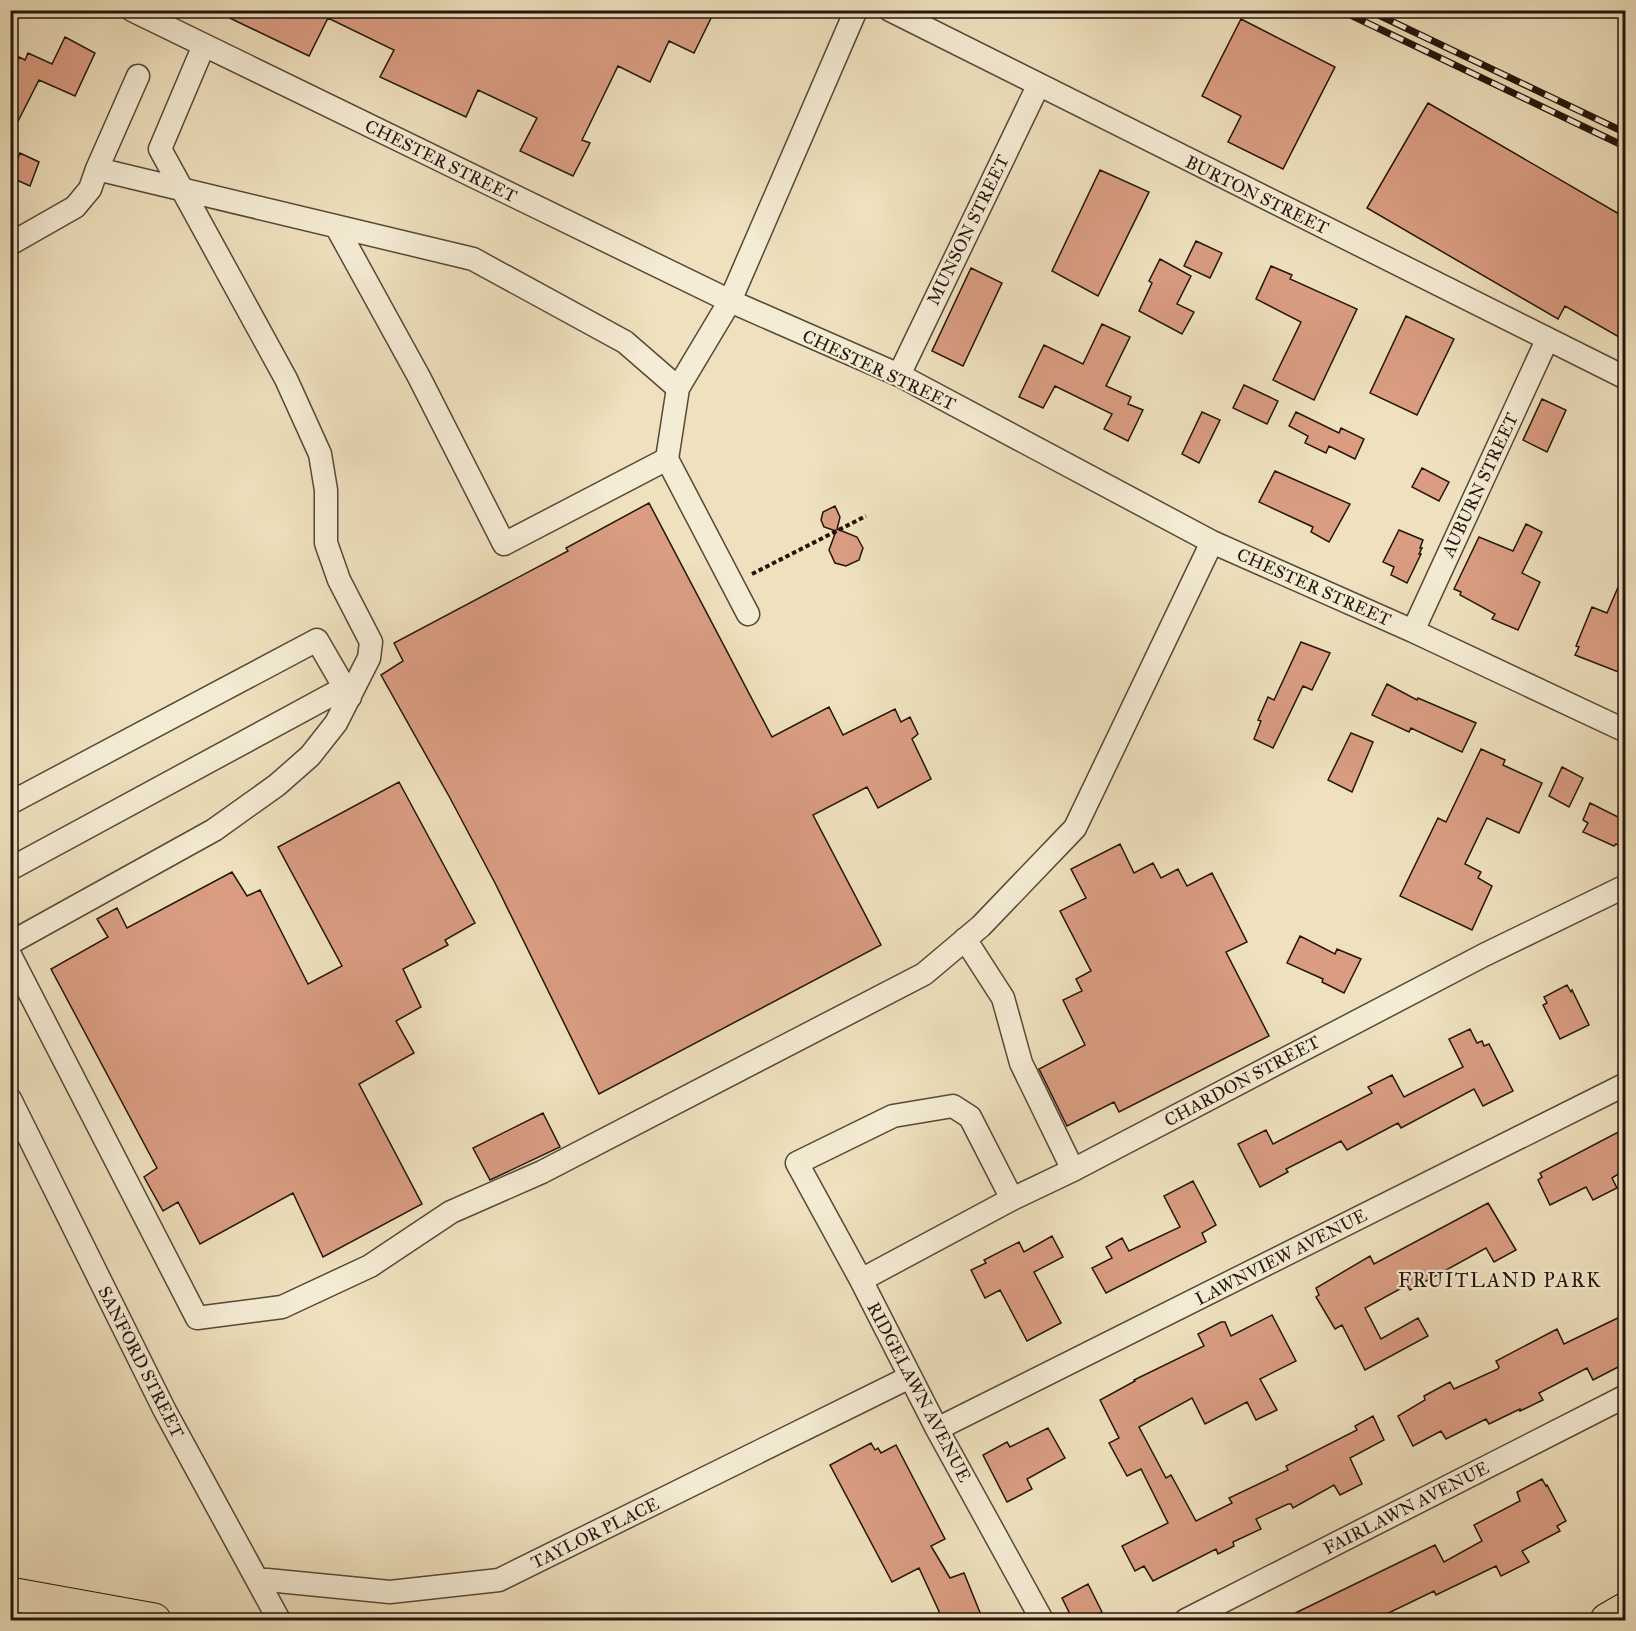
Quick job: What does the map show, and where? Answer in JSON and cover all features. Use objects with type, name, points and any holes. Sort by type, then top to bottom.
[{"type":"highway","points":[[10,1594],[154,1620]]},
{"type":"highway","points":[[1607,1620],[1626,1609]]},
{"type":"street","name":"CHESTER STREET","points":[[132,10],[730,301],[899,375],[1212,542],[1413,631],[1626,731]]},
{"type":"street","points":[[748,615],[667,459],[678,388],[730,301],[856,10]]},
{"type":"street","name":"BURTON STREET","points":[[890,10],[1626,378]]},
{"type":"street","points":[[10,943],[214,830],[277,785],[310,756],[336,723],[347,692],[369,658],[370,642],[339,580],[326,543],[326,490],[320,454],[286,379],[160,149],[204,45]]},
{"type":"street","points":[[10,244],[75,207],[90,189],[138,76]]},
{"type":"street","name":"MUNSON STREET","points":[[899,375],[1038,86]]},
{"type":"street","points":[[97,169],[473,260],[625,342],[678,388]]},
{"type":"street","points":[[336,226],[419,377],[504,544],[667,459]]},
{"type":"street","name":"AUBURN STREET","points":[[1413,631],[1547,340]]},
{"type":"street","points":[[10,955],[197,1318],[282,1308],[370,1266],[451,1212],[542,1172],[924,974],[981,926],[1075,828],[1212,542]]},
{"type":"street","points":[[10,803],[317,640],[347,692]]},
{"type":"street","points":[[10,869],[347,692]]},
{"type":"street","name":"CHARDON STREET","points":[[861,1280],[1012,1199],[1073,1170],[1474,961],[1626,886]]},
{"type":"street","points":[[965,939],[1003,998],[1021,1063],[1073,1170]]},
{"type":"street","name":"LAWNVIEW AVENUE","points":[[937,1429],[1626,1084]]},
{"type":"street","name":"SANFORD STREET","points":[[10,1100],[165,1412],[279,1620]]},
{"type":"street","name":"RIDGELAWN AVENUE","points":[[1012,1199],[970,1117],[953,1106],[892,1116],[797,1163],[861,1280],[909,1377],[1042,1620]]},
{"type":"street","name":"TAYLOR PLACE","points":[[257,1579],[390,1592],[500,1580],[909,1377]]},
{"type":"street","name":"FAIRLAWN AVENUE","points":[[1186,1620],[1626,1396]]},
{"type":"path","points":[[732,584],[866,516]]},
{"type":"building","points":[[213,10],[715,10],[694,53],[669,41],[650,82],[618,66],[582,140],[590,143],[573,176],[520,151],[537,118],[478,90],[466,117],[380,77],[394,50],[328,18],[309,56]]},
{"type":"building","points":[[1241,19],[1335,67],[1283,169],[1228,142],[1241,116],[1202,96]]},
{"type":"building","points":[[65,37],[95,53],[75,96],[39,80],[10,137],[10,74],[19,57],[25,60],[28,53],[52,64]]},
{"type":"building","points":[[1428,103],[1626,218],[1626,341],[1565,306],[1558,319],[1367,208]]},
{"type":"building","points":[[20,153],[39,162],[30,186],[10,177]]},
{"type":"building","points":[[1100,170],[1149,192],[1098,296],[1052,271]]},
{"type":"building","points":[[1196,241],[1222,253],[1210,278],[1184,266]]},
{"type":"building","points":[[1160,259],[1191,276],[1177,304],[1194,312],[1182,334],[1139,311],[1152,283],[1149,281]]},
{"type":"building","points":[[1271,266],[1292,275],[1290,279],[1357,309],[1314,400],[1273,380],[1301,322],[1256,299]]},
{"type":"building","points":[[971,268],[1002,283],[963,366],[932,351]]},
{"type":"building","points":[[1406,316],[1454,339],[1417,415],[1370,393]]},
{"type":"building","points":[[1102,324],[1130,337],[1106,386],[1131,397],[1128,404],[1143,410],[1128,441],[1104,429],[1112,414],[1055,386],[1043,408],[1019,397],[1044,345],[1083,364]]},
{"type":"building","points":[[1244,385],[1278,401],[1267,424],[1233,408]]},
{"type":"building","points":[[1542,399],[1566,410],[1547,452],[1523,440]]},
{"type":"building","points":[[1202,412],[1220,420],[1199,463],[1182,454]]},
{"type":"building","points":[[1296,412],[1339,433],[1341,428],[1364,439],[1355,459],[1329,446],[1326,453],[1305,443],[1308,436],[1289,426]]},
{"type":"building","points":[[1422,468],[1449,482],[1439,501],[1412,487]]},
{"type":"building","points":[[1275,471],[1350,504],[1329,542],[1311,532],[1313,527],[1259,502]]},
{"type":"building","points":[[649,503],[772,737],[829,707],[843,735],[895,709],[901,722],[910,717],[918,734],[912,739],[931,779],[878,808],[867,787],[813,815],[881,945],[599,1094],[495,883],[381,675],[403,661],[394,643],[568,551],[566,548]]},
{"type":"building","points":[[835,506],[840,517],[837,529],[857,537],[863,548],[859,560],[846,566],[835,563],[829,550],[836,531],[824,527],[821,520],[823,512]]},
{"type":"building","points":[[1526,524],[1542,532],[1522,573],[1540,582],[1518,630],[1492,619],[1495,614],[1460,595],[1461,592],[1454,589],[1479,537],[1513,551]]},
{"type":"building","points":[[1399,530],[1423,540],[1419,554],[1421,554],[1407,583],[1391,575],[1394,567],[1383,562]]},
{"type":"building","points":[[1625,571],[1626,675],[1575,655],[1579,647],[1576,646],[1592,607],[1607,613]]},
{"type":"building","points":[[1301,642],[1330,653],[1312,690],[1303,686],[1273,748],[1254,739],[1261,721],[1258,720],[1268,697],[1274,700]]},
{"type":"building","points":[[1387,684],[1417,700],[1418,698],[1476,723],[1462,752],[1411,728],[1409,732],[1372,715]]},
{"type":"building","points":[[1351,733],[1373,742],[1352,792],[1328,780]]},
{"type":"building","points":[[1481,749],[1505,760],[1503,765],[1542,783],[1519,833],[1487,818],[1465,864],[1481,872],[1478,878],[1492,886],[1472,930],[1400,896],[1438,818],[1446,822]]},
{"type":"building","points":[[1562,767],[1583,778],[1569,807],[1549,796]]},
{"type":"building","points":[[399,782],[475,923],[445,940],[448,945],[403,969],[421,1007],[396,1021],[414,1053],[359,1084],[422,1204],[323,1257],[293,1193],[200,1244],[178,1202],[163,1211],[144,1177],[157,1168],[51,969],[108,937],[97,919],[117,908],[127,928],[232,872],[247,896],[260,890],[308,984],[342,966],[278,847]]},
{"type":"building","points":[[1590,803],[1626,821],[1626,849],[1583,832],[1588,823],[1583,820]]},
{"type":"building","points":[[1120,844],[1134,873],[1153,863],[1161,878],[1178,869],[1187,886],[1212,873],[1247,942],[1226,952],[1269,1036],[1119,1112],[1114,1102],[1067,1126],[1039,1069],[1085,1045],[1063,1000],[1082,991],[1076,979],[1091,971],[1060,911],[1086,898],[1071,869]]},
{"type":"building","points":[[1300,936],[1335,954],[1337,949],[1361,959],[1344,993],[1322,982],[1323,979],[1287,963]]},
{"type":"building","points":[[1567,985],[1571,992],[1572,990],[1589,1025],[1560,1039],[1543,1005],[1547,1003],[1544,997]]},
{"type":"building","points":[[1470,1029],[1477,1043],[1482,1041],[1484,1046],[1489,1044],[1513,1091],[1483,1106],[1474,1089],[1401,1128],[1398,1123],[1347,1150],[1341,1141],[1286,1169],[1288,1172],[1260,1187],[1238,1144],[1266,1130],[1273,1144],[1372,1093],[1368,1087],[1392,1075],[1404,1097],[1463,1067],[1449,1039]]},
{"type":"building","points":[[543,1113],[560,1147],[490,1180],[473,1148]]},
{"type":"building","points":[[1626,1128],[1626,1169],[1612,1178],[1617,1188],[1593,1200],[1586,1187],[1550,1205],[1538,1180],[1542,1177],[1540,1173]]},
{"type":"building","points":[[1193,1181],[1216,1225],[1202,1233],[1206,1242],[1106,1293],[1092,1268],[1112,1258],[1106,1247],[1122,1238],[1129,1251],[1180,1227],[1164,1196]]},
{"type":"building","points":[[1488,1203],[1516,1250],[1494,1262],[1486,1248],[1410,1290],[1407,1285],[1365,1308],[1381,1339],[1418,1318],[1428,1336],[1365,1370],[1342,1325],[1335,1329],[1316,1297],[1319,1295],[1316,1288],[1370,1256],[1374,1264]]},
{"type":"building","points":[[1052,1236],[1063,1257],[1034,1272],[1061,1323],[1027,1341],[1000,1290],[985,1298],[971,1270],[986,1263],[984,1260],[1019,1242],[1024,1252]]},
{"type":"building","points":[[1626,1314],[1626,1363],[1593,1380],[1587,1368],[1539,1393],[1543,1400],[1520,1411],[1520,1409],[1489,1424],[1486,1419],[1446,1439],[1441,1431],[1413,1446],[1398,1416],[1425,1400],[1424,1396],[1450,1382],[1454,1389],[1498,1369],[1496,1361],[1557,1329],[1564,1344]]},
{"type":"building","points":[[1272,1315],[1296,1361],[1260,1379],[1277,1410],[1256,1420],[1247,1402],[1205,1424],[1192,1398],[1139,1427],[1166,1478],[1171,1475],[1196,1521],[1232,1503],[1229,1498],[1288,1470],[1286,1466],[1357,1430],[1355,1426],[1373,1416],[1384,1440],[1350,1458],[1362,1484],[1340,1495],[1334,1485],[1293,1508],[1291,1504],[1288,1504],[1256,1519],[1261,1529],[1233,1542],[1234,1546],[1218,1554],[1216,1549],[1153,1581],[1144,1566],[1135,1571],[1122,1546],[1168,1523],[1141,1469],[1127,1476],[1109,1443],[1119,1438],[1100,1400],[1134,1380],[1204,1346],[1198,1334],[1221,1322],[1225,1322],[1231,1336]]},
{"type":"building","points":[[1048,1428],[1065,1458],[1027,1479],[1032,1489],[1007,1502],[983,1455],[1007,1442],[1010,1447]]},
{"type":"building","points":[[871,1443],[875,1450],[878,1448],[881,1453],[896,1445],[945,1539],[931,1546],[950,1578],[964,1573],[983,1620],[943,1620],[919,1568],[892,1582],[830,1465]]},
{"type":"building","points":[[1542,1479],[1566,1521],[1557,1526],[1560,1531],[1522,1551],[1529,1562],[1501,1576],[1496,1566],[1436,1595],[1434,1591],[1374,1620],[1281,1620],[1435,1545],[1444,1562],[1482,1541],[1474,1525],[1520,1501],[1517,1492]]},
{"type":"building","points":[[1088,1584],[1102,1612],[1097,1614],[1101,1620],[1073,1620],[1062,1598]]},
{"type":"railway","points":[[1340,10],[1626,147]]},
{"type":"railway","points":[[1368,10],[1626,133]]},
{"type":"district","name":"FRUITLAND PARK","points":[[1500,1280]]}]
